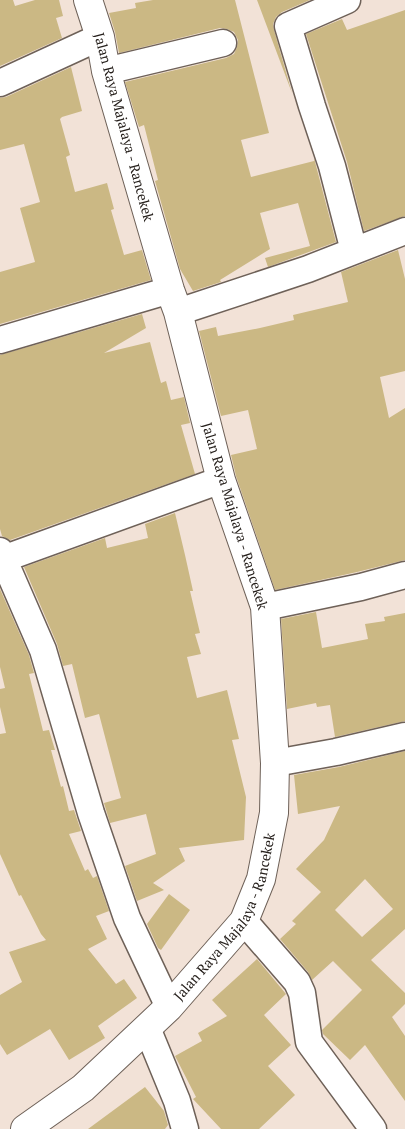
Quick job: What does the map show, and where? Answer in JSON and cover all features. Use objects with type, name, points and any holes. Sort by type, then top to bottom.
[{"type":"main road","name":"Jalan Raya Majalaya - Rancekek","points":[[25,1129],[83,1088],[169,1007],[244,921],[262,879],[274,812],[275,763],[265,607],[221,480],[174,301],[106,71],[100,37],[88,0]]},
{"type":"street","points":[[347,0],[288,26],[332,166],[354,251]]},
{"type":"street","points":[[0,82],[100,37]]},
{"type":"street","points":[[106,71],[223,43]]},
{"type":"street","points":[[0,340],[308,269],[405,231]]},
{"type":"street","points":[[169,1007],[127,918],[91,813],[43,650],[1,557],[221,480]]},
{"type":"street","points":[[265,607],[405,575]]},
{"type":"street","points":[[275,763],[336,752],[405,736]]},
{"type":"street","points":[[244,921],[296,982],[302,993],[310,1042],[373,1129]]},
{"type":"street","points":[[146,1028],[177,1101],[184,1129]]},
{"type":"building","points":[[0,0],[13,0],[15,6],[35,0],[59,0],[63,16],[56,18],[62,38],[0,66]]},
{"type":"building","points":[[153,0],[235,0],[269,133],[241,140],[251,177],[314,161],[314,158],[336,242],[268,267],[265,258],[310,246],[298,203],[260,213],[270,249],[220,280],[221,282],[193,291],[180,269],[155,181],[158,180],[144,125],[139,127],[125,82],[226,58],[234,54],[238,40],[234,32],[220,28],[119,53],[109,13],[136,8],[135,3]]},
{"type":"building","points":[[257,0],[310,0],[282,12],[276,17],[273,24],[292,93]]},
{"type":"building","points":[[405,10],[405,216],[364,231],[347,162],[306,34],[342,19],[347,30]]},
{"type":"building","points":[[71,67],[82,111],[60,119],[70,155],[66,157],[75,192],[107,183],[114,209],[111,210],[124,255],[142,250],[151,280],[0,324],[0,272],[35,262],[20,208],[40,202],[24,144],[0,150],[0,98]]},
{"type":"building","points":[[398,250],[405,279],[405,371],[380,377],[389,418],[405,408],[405,560],[275,590],[236,476],[231,455],[257,449],[248,410],[221,416],[199,331],[216,327],[218,336],[260,328],[294,320],[293,315],[348,302],[341,272]]},
{"type":"building","points":[[142,314],[146,328],[104,353],[150,342],[161,383],[166,381],[171,400],[184,397],[190,423],[181,425],[195,474],[10,540],[2,536],[0,529],[0,355]]},
{"type":"building","points":[[175,513],[193,591],[190,591],[200,633],[195,634],[201,654],[187,657],[197,698],[227,690],[239,739],[232,740],[246,797],[244,840],[179,848],[185,861],[153,883],[164,890],[137,901],[125,866],[156,854],[146,814],[110,823],[104,803],[121,798],[99,714],[85,718],[72,664],[63,666],[57,644],[24,567],[105,538],[107,548],[148,538],[145,524]]},
{"type":"building","points":[[0,589],[29,655],[34,673],[29,674],[43,731],[49,730],[55,750],[51,750],[61,787],[63,786],[69,811],[74,810],[81,831],[69,834],[85,871],[88,869],[93,878],[97,876],[109,911],[96,916],[107,939],[88,949],[116,984],[124,979],[137,998],[98,1026],[105,1038],[69,1060],[50,1029],[7,1055],[0,1044],[0,995],[22,982],[9,952],[46,940],[21,895],[19,896],[0,854],[0,734],[6,733],[0,707],[0,689],[5,688],[0,667]]},
{"type":"building","points":[[316,612],[322,648],[368,639],[365,624],[385,621],[384,617],[405,613],[405,721],[335,737],[330,705],[317,707],[316,703],[287,709],[281,619]]},
{"type":"building","points":[[405,751],[405,929],[371,960],[405,993],[405,1004],[392,1017],[405,1036],[405,1101],[365,1045],[350,1060],[323,1034],[322,1030],[362,990],[333,961],[312,980],[308,972],[280,939],[296,924],[292,921],[321,892],[296,869],[324,840],[340,806],[298,814],[294,775],[339,767]],"holes":[[[365,879],[393,909],[362,937],[335,910]]]},
{"type":"building","points":[[169,894],[190,910],[161,950],[158,948],[147,924]]},
{"type":"building","points":[[257,959],[286,994],[264,1015],[291,1045],[268,1066],[295,1095],[259,1129],[221,1129],[193,1099],[196,1097],[175,1056],[202,1041],[198,1033],[227,1016],[212,1000]]},
{"type":"building","points":[[145,1087],[164,1111],[168,1125],[165,1129],[88,1129]]}]
